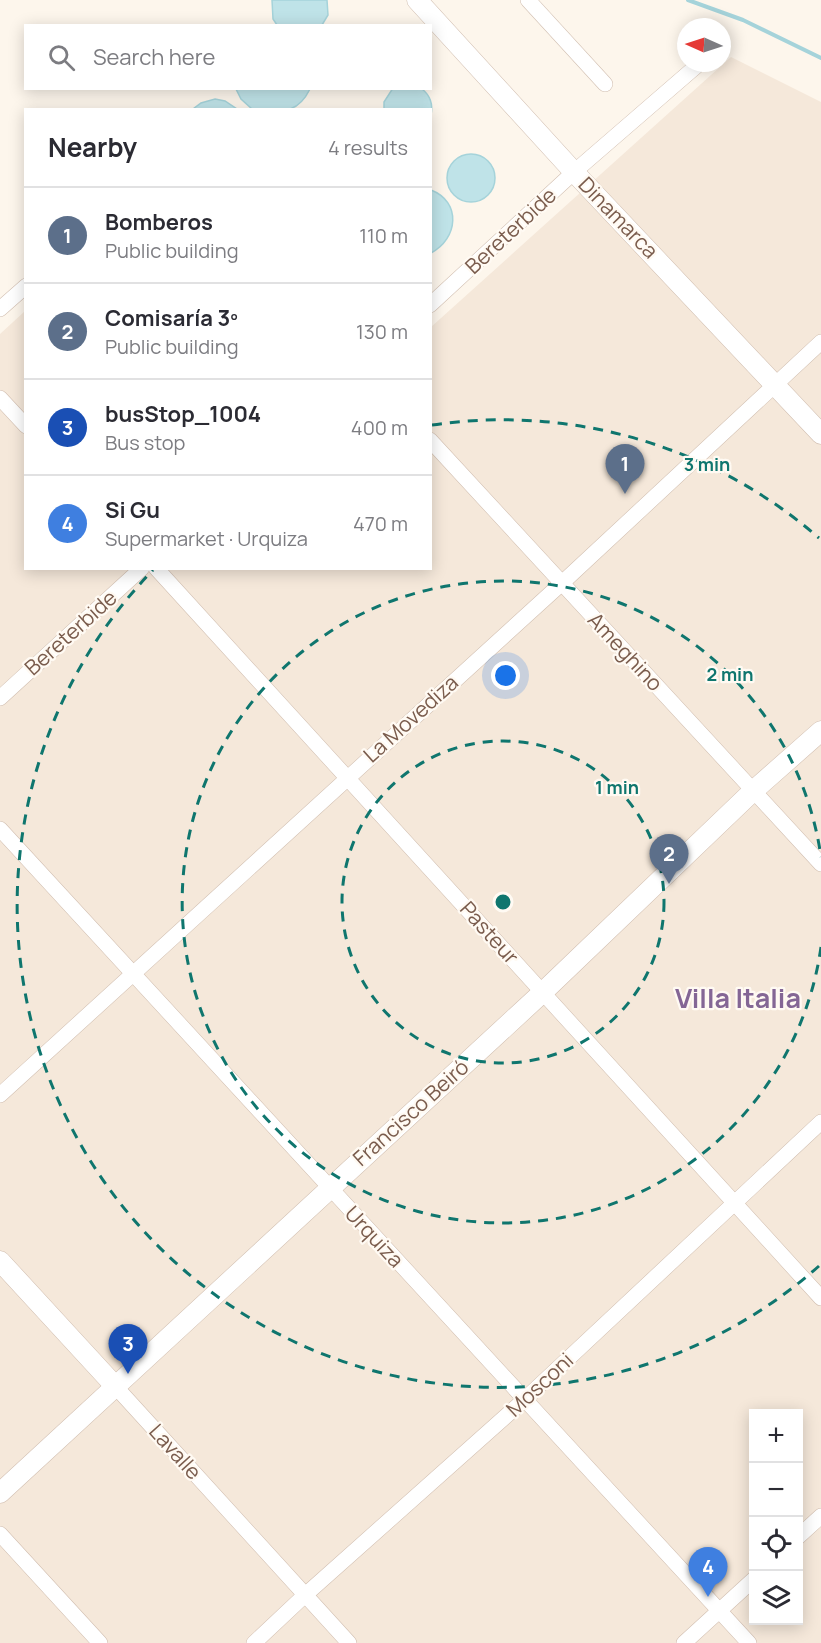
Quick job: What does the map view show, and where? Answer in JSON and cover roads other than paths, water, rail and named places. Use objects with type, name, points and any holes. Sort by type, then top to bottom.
[{"type":"street","name":"Dinamarca","points":[[417,0],[574,172],[821,434]]},
{"type":"street","points":[[528,0],[606,84]]},
{"type":"street","name":"Bereterbide","points":[[432,303],[574,172],[690,72]]},
{"type":"street","points":[[0,309],[24,288]]},
{"type":"street","name":"La Movediza","points":[[0,1095],[562,583],[821,342]]},
{"type":"street","points":[[0,398],[24,424]]},
{"type":"street","name":"Ameghino","points":[[432,442],[821,864]]},
{"type":"street","name":"Bereterbide","points":[[0,698],[140,570]]},
{"type":"street","name":"Pasteur","points":[[158,570],[821,1298]]},
{"type":"street","name":"Francisco Beiró","points":[[0,1493],[543,992],[753,791],[821,731]]},
{"type":"street","name":"Urquiza","points":[[0,829],[749,1643]]},
{"type":"street","name":"Mosconi","points":[[254,1643],[524,1400],[821,1122]]},
{"type":"street","name":"Lavalle","points":[[0,1261],[349,1643]]},
{"type":"street","points":[[803,1532],[821,1516]]},
{"type":"street","points":[[0,1534],[100,1643]]},
{"type":"street","points":[[684,1643],[749,1583]]},
{"type":"water","points":[[272,0],[327,0],[328,15],[323,24],[276,24],[273,19]]},
{"type":"water","points":[[236,90],[309,90],[305,98],[293,108],[251,108],[241,99]]},
{"type":"water","points":[[392,90],[423,90],[431,101],[432,108],[384,108],[384,102]]},
{"type":"water","points":[[215,99],[225,101],[236,108],[194,108],[201,103]]},
{"type":"water","points":[[471,154],[488,161],[495,178],[488,195],[471,202],[454,195],[447,178],[454,161]]},
{"type":"water","points":[[432,191],[448,203],[452,212],[451,230],[440,247],[432,252]]},
{"type":"waterway","points":[[688,0],[743,20],[821,58]]},
{"type":"place","name":"Bomberos","points":[[625,494]]},
{"type":"place","name":"Comisaría 3º","points":[[669,884]]},
{"type":"place","name":"busStop_1004","points":[[128,1374]]},
{"type":"place","name":"Si Gu","points":[[708,1597]]},
{"type":"district","name":"Villa Italia","points":[[738,999]]}]
